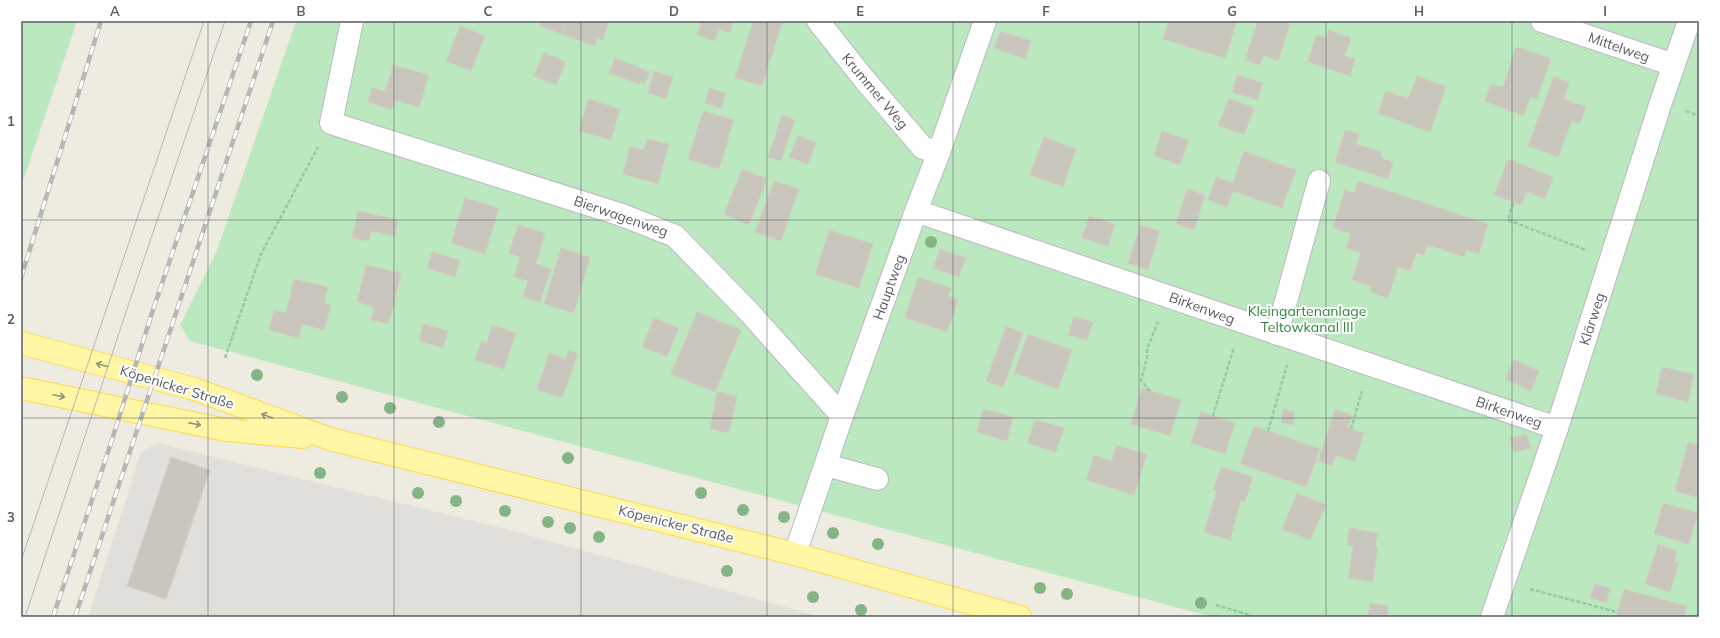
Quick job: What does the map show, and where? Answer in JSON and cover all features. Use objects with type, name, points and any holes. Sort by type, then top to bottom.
[{"type":"main road","name":"Köpenicker Straße","points":[[21,343],[194,389],[330,439],[795,554],[1020,617]]},
{"type":"main road","name":"Köpenicker Straße","points":[[21,388],[226,430],[330,439]]},
{"type":"lane","points":[[331,123],[352,21]]},
{"type":"lane","name":"Krummer Weg","points":[[818,21],[864,79],[923,148],[939,152]]},
{"type":"lane","name":"Hauptweg","points":[[795,554],[842,416],[916,211],[939,152],[985,21]]},
{"type":"lane","name":"Mittelweg","points":[[1542,21],[1674,65]]},
{"type":"lane","name":"Klärweg","points":[[1492,617],[1557,428],[1674,65],[1690,21]]},
{"type":"lane","name":"Bierwagenweg","points":[[331,123],[622,215],[675,236],[750,313],[842,416]]},
{"type":"lane","points":[[1284,337],[1319,182]]},
{"type":"lane","name":"Birkenweg","points":[[916,211],[1158,292],[1284,337],[1557,428]]},
{"type":"lane","points":[[826,465],[877,479]]},
{"type":"path","points":[[225,358],[261,254],[331,123]]},
{"type":"path","points":[[1513,202],[1508,220],[1611,260]]},
{"type":"path","points":[[1150,391],[1141,380],[1147,358],[1147,349],[1158,322],[1154,302],[1158,292]]},
{"type":"path","points":[[1214,416],[1242,322]]},
{"type":"path","points":[[1268,431],[1292,348],[1284,337]]},
{"type":"path","points":[[1351,429],[1370,366]]},
{"type":"path","points":[[1504,583],[1617,612]]},
{"type":"path","points":[[1216,605],[1256,617]]},
{"type":"shaded area","points":[[158,443],[517,532],[821,617],[88,617],[141,452]]},
{"type":"green space","points":[[21,21],[77,21],[21,187]]},
{"type":"green space","name":"Kleingartenanlage Teltowkanal III","points":[[296,21],[1699,21],[1699,617],[1212,617],[190,341],[180,325],[216,253]]},
{"type":"building","points":[[541,21],[565,21],[561,34],[540,26]]},
{"type":"building","points":[[565,21],[572,23],[573,21],[609,21],[603,40],[597,38],[595,46],[561,34]]},
{"type":"building","points":[[694,21],[733,21],[730,33],[719,29],[715,41],[697,35],[701,23]]},
{"type":"building","points":[[753,21],[783,21],[762,86],[735,78]]},
{"type":"building","points":[[1169,21],[1237,21],[1225,58],[1163,39]]},
{"type":"building","points":[[1258,21],[1280,21],[1290,24],[1278,61],[1263,55],[1260,65],[1245,60]]},
{"type":"building","points":[[460,26],[485,36],[471,71],[446,61]]},
{"type":"building","points":[[1329,30],[1351,38],[1345,56],[1355,59],[1350,76],[1308,62],[1316,35],[1326,38]]},
{"type":"building","points":[[1000,31],[1031,41],[1025,59],[994,48]]},
{"type":"building","points":[[1516,47],[1551,58],[1537,99],[1530,97],[1524,116],[1485,101],[1491,84],[1503,87]]},
{"type":"building","points":[[544,52],[566,62],[556,85],[534,76]]},
{"type":"building","points":[[615,58],[650,72],[645,84],[640,82],[639,84],[609,73]]},
{"type":"building","points":[[393,65],[429,75],[419,107],[395,100],[392,110],[368,102],[372,88],[385,91]]},
{"type":"building","points":[[654,71],[673,77],[666,99],[648,93]]},
{"type":"building","points":[[1237,75],[1263,83],[1257,100],[1232,92]]},
{"type":"building","points":[[1417,76],[1446,87],[1430,132],[1378,113],[1386,91],[1408,99]]},
{"type":"building","points":[[1554,76],[1569,83],[1564,99],[1586,107],[1580,124],[1572,121],[1558,157],[1528,146]]},
{"type":"building","points":[[709,88],[726,93],[721,108],[705,103]]},
{"type":"building","points":[[1229,98],[1254,108],[1244,135],[1218,125]]},
{"type":"building","points":[[588,99],[620,109],[611,140],[579,131]]},
{"type":"building","points":[[703,111],[734,120],[719,169],[688,159]]},
{"type":"building","points":[[782,115],[795,120],[781,161],[768,157]]},
{"type":"building","points":[[1345,130],[1359,134],[1356,144],[1382,152],[1381,158],[1393,162],[1388,179],[1335,162]]},
{"type":"building","points":[[1162,131],[1189,140],[1180,165],[1154,156]]},
{"type":"building","points":[[798,136],[816,143],[808,164],[789,157]]},
{"type":"building","points":[[1044,137],[1076,149],[1063,187],[1030,175]]},
{"type":"building","points":[[647,139],[669,144],[658,184],[623,174],[630,146],[644,150]]},
{"type":"building","points":[[1244,151],[1296,170],[1282,208],[1233,191],[1227,207],[1208,200],[1216,177],[1233,183]]},
{"type":"building","points":[[1508,159],[1553,177],[1545,199],[1526,192],[1521,205],[1494,195]]},
{"type":"building","points":[[742,169],[767,179],[749,225],[724,214]]},
{"type":"building","points":[[774,181],[799,189],[781,241],[755,232]]},
{"type":"building","points":[[1358,181],[1488,224],[1479,254],[1466,250],[1464,257],[1428,245],[1424,255],[1416,253],[1410,271],[1398,267],[1388,298],[1370,292],[1371,286],[1352,280],[1361,253],[1346,248],[1351,234],[1333,228],[1345,190],[1354,193]]},
{"type":"building","points":[[1187,189],[1205,195],[1194,230],[1176,224]]},
{"type":"building","points":[[465,198],[499,208],[485,254],[451,243]]},
{"type":"building","points":[[358,211],[398,220],[395,236],[371,231],[369,241],[352,238]]},
{"type":"building","points":[[1089,216],[1115,224],[1108,246],[1082,238]]},
{"type":"building","points":[[518,225],[545,233],[536,264],[551,269],[540,302],[523,297],[528,281],[514,277],[520,257],[509,253]]},
{"type":"building","points":[[1140,225],[1160,231],[1148,270],[1128,263]]},
{"type":"building","points":[[829,230],[873,244],[859,288],[815,274]]},
{"type":"building","points":[[561,248],[590,257],[574,313],[544,304]]},
{"type":"building","points":[[940,249],[966,258],[959,277],[933,268]]},
{"type":"building","points":[[432,252],[460,260],[455,277],[427,268]]},
{"type":"building","points":[[366,265],[401,273],[389,324],[371,320],[374,307],[357,302]]},
{"type":"building","points":[[918,277],[951,288],[948,296],[958,299],[947,332],[905,318]]},
{"type":"building","points":[[294,279],[328,287],[324,303],[331,305],[324,330],[302,324],[299,338],[269,330],[274,310],[286,313]]},
{"type":"building","points":[[697,312],[741,330],[715,392],[671,374]]},
{"type":"building","points":[[1074,317],[1093,322],[1087,340],[1068,335]]},
{"type":"building","points":[[654,318],[679,328],[667,357],[642,347]]},
{"type":"building","points":[[423,324],[448,331],[443,348],[419,341]]},
{"type":"building","points":[[492,325],[516,333],[504,369],[475,360],[481,341],[487,343]]},
{"type":"building","points":[[1006,326],[1023,333],[1003,387],[986,381]]},
{"type":"building","points":[[1028,334],[1072,350],[1058,389],[1014,373]]},
{"type":"building","points":[[569,350],[578,354],[562,398],[537,390],[549,353],[566,359]]},
{"type":"building","points":[[1514,360],[1539,371],[1531,391],[1505,379]]},
{"type":"building","points":[[1662,367],[1694,374],[1688,402],[1656,394]]},
{"type":"building","points":[[1142,388],[1181,400],[1170,436],[1131,424]]},
{"type":"building","points":[[717,392],[737,396],[729,433],[710,429]]},
{"type":"building","points":[[983,409],[1013,417],[1007,441],[977,432]]},
{"type":"building","points":[[1283,409],[1295,412],[1293,425],[1281,422]]},
{"type":"building","points":[[1335,409],[1352,415],[1348,428],[1364,433],[1355,462],[1336,455],[1332,466],[1318,461]]},
{"type":"building","points":[[1201,412],[1235,423],[1225,454],[1191,443]]},
{"type":"building","points":[[1035,420],[1064,428],[1056,452],[1027,443]]},
{"type":"building","points":[[1254,426],[1320,449],[1306,487],[1240,464]]},
{"type":"building","points":[[1527,434],[1531,448],[1514,452],[1510,438]]},
{"type":"building","points":[[1688,442],[1699,445],[1699,498],[1675,491]]},
{"type":"building","points":[[1116,445],[1147,454],[1134,495],[1086,480],[1094,455],[1112,461]]},
{"type":"building","points":[[171,457],[210,470],[166,599],[127,586]]},
{"type":"building","points":[[1221,467],[1253,477],[1245,502],[1241,501],[1230,540],[1204,532],[1216,492],[1213,490]]},
{"type":"building","points":[[1297,493],[1326,505],[1310,540],[1282,529]]},
{"type":"building","points":[[1663,503],[1698,513],[1689,544],[1654,534]]},
{"type":"building","points":[[1349,528],[1378,533],[1375,547],[1378,547],[1373,582],[1348,578],[1353,546],[1347,545]]},
{"type":"building","points":[[1658,544],[1677,551],[1674,561],[1679,563],[1670,592],[1645,584]]},
{"type":"building","points":[[1595,584],[1610,588],[1606,603],[1590,598]]},
{"type":"building","points":[[1624,589],[1687,606],[1684,617],[1616,617]]},
{"type":"building","points":[[1370,603],[1388,606],[1387,617],[1368,617]]},
{"type":"tram line","points":[[21,561],[204,21]]},
{"type":"tram line","points":[[25,617],[127,309],[225,21]]},
{"type":"railway","points":[[21,278],[101,21]]},
{"type":"railway","points":[[53,617],[111,443],[151,316],[251,21]]},
{"type":"railway","points":[[75,617],[273,21]]}]
